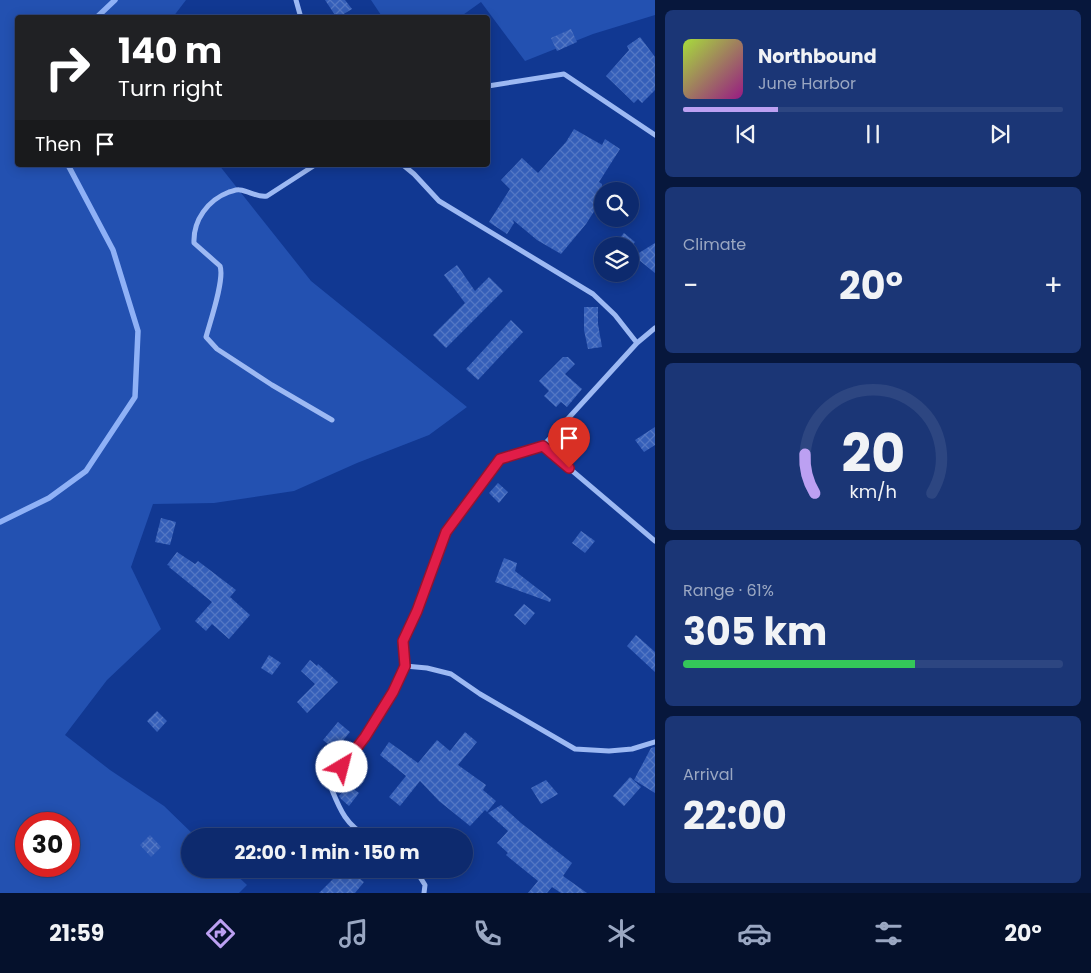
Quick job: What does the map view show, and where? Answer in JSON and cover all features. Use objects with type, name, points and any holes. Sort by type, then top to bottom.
[{"type":"street","points":[[296,0],[301,15]]},
{"type":"street","points":[[490,86],[564,74],[655,135]]},
{"type":"street","points":[[312,167],[267,196],[262,197],[238,189],[222,195],[209,203],[193,233],[194,243],[222,270],[206,337],[216,349],[332,420]]},
{"type":"street","points":[[405,167],[439,201],[593,294],[615,315],[637,342]]},
{"type":"street","points":[[355,828],[347,821],[332,790],[342,767],[365,737],[393,692],[405,666],[403,641],[417,611],[446,532],[500,459],[543,446],[637,342],[655,328]]},
{"type":"street","points":[[543,446],[655,541]]},
{"type":"street","points":[[405,666],[427,668],[451,674],[480,694],[575,749],[608,751],[632,749],[655,742]]},
{"type":"street","points":[[421,878],[425,885],[424,893]]},
{"type":"shaded area","points":[[0,0],[186,0],[175,15],[15,15],[15,167],[221,167],[311,281],[467,407],[429,435],[357,463],[294,491],[214,503],[153,504],[131,567],[161,629],[107,680],[65,735],[110,770],[164,806],[187,828],[181,828],[181,878],[240,878],[247,885],[239,893],[0,893]]},
{"type":"shaded area","points":[[371,0],[655,0],[655,15],[593,34],[525,61],[481,2],[463,15],[381,15]]},
{"type":"building","points":[[325,0],[345,0],[352,9],[342,15],[335,15]]},
{"type":"building","points":[[571,29],[577,42],[557,51],[551,38]]},
{"type":"building","points":[[640,37],[655,57],[655,90],[642,103],[638,99],[634,103],[606,76],[629,50],[627,46]]},
{"type":"building","points":[[574,129],[602,145],[605,139],[620,149],[599,182],[594,182],[594,212],[561,254],[537,240],[513,220],[514,223],[507,234],[489,222],[510,189],[501,180],[522,158],[538,173],[566,142]]},
{"type":"building","points":[[624,233],[629,237],[621,237]]},
{"type":"building","points":[[655,243],[655,273],[639,260],[639,253]]},
{"type":"building","points":[[457,265],[475,291],[489,277],[503,291],[446,348],[433,335],[465,303],[444,275]]},
{"type":"building","points":[[584,307],[598,307],[598,324],[602,347],[588,349],[584,330]]},
{"type":"building","points":[[511,320],[523,332],[478,380],[466,369]]},
{"type":"building","points":[[563,357],[568,357],[575,364],[565,374],[582,389],[567,407],[561,402],[556,407],[544,396],[549,391],[539,381]]},
{"type":"building","points":[[655,427],[655,445],[644,452],[635,440]]},
{"type":"building","points":[[498,483],[508,492],[499,503],[489,493]]},
{"type":"building","points":[[161,518],[176,522],[170,545],[155,542]]},
{"type":"building","points":[[581,531],[595,541],[585,553],[572,543]]},
{"type":"building","points":[[177,552],[195,564],[198,561],[236,590],[230,597],[250,615],[229,639],[212,624],[206,631],[195,621],[212,602],[167,565]]},
{"type":"building","points":[[504,558],[517,563],[515,571],[551,599],[550,602],[495,582]]},
{"type":"building","points":[[524,604],[535,613],[525,625],[514,615]]},
{"type":"building","points":[[636,635],[655,652],[655,672],[627,646]]},
{"type":"building","points":[[269,655],[281,663],[272,675],[261,668]]},
{"type":"building","points":[[310,660],[317,666],[318,664],[338,682],[307,713],[297,702],[315,684],[301,671]]},
{"type":"building","points":[[157,711],[167,721],[157,732],[147,721]]},
{"type":"building","points":[[338,722],[350,732],[335,750],[323,740]]},
{"type":"building","points":[[465,732],[477,742],[458,765],[486,785],[483,790],[496,801],[487,812],[485,810],[470,826],[439,801],[420,781],[400,806],[389,797],[406,776],[380,755],[389,742],[418,763],[437,740],[450,751]]},
{"type":"building","points":[[655,747],[655,793],[634,780],[651,748]]},
{"type":"building","points":[[630,777],[641,787],[624,806],[613,796]]},
{"type":"building","points":[[546,780],[558,794],[541,804],[531,788]]},
{"type":"building","points":[[348,785],[359,793],[349,806],[339,796]]},
{"type":"building","points":[[501,805],[572,863],[563,876],[587,893],[561,893],[552,887],[547,893],[528,893],[538,881],[506,855],[508,853],[497,843],[508,831],[488,813]]},
{"type":"building","points":[[150,835],[161,847],[151,857],[140,845]]},
{"type":"building","points":[[332,878],[359,878],[364,882],[355,893],[319,893],[333,879]]},
{"type":"waterway","points":[[99,15],[115,0]]},
{"type":"waterway","points":[[0,522],[49,498],[86,471],[135,397],[138,331],[113,250],[69,167]]},
{"type":"route","points":[[342,767],[365,737],[393,692],[405,666],[403,641],[417,611],[446,532],[500,459],[543,446],[569,468]]}]
